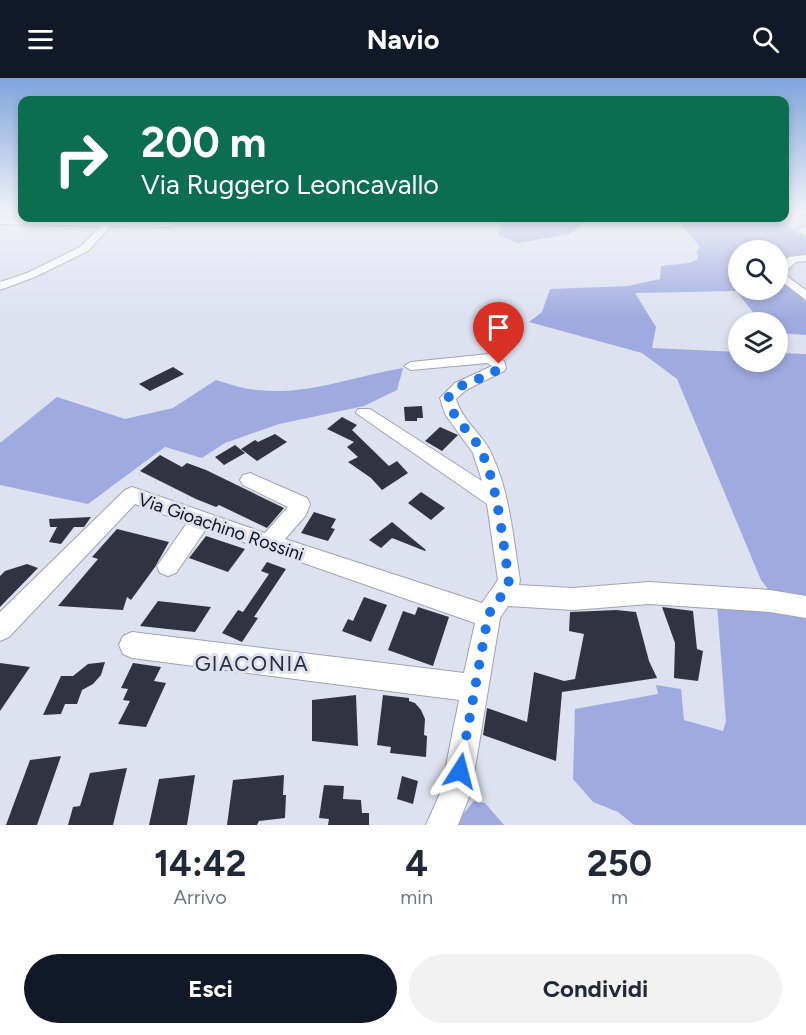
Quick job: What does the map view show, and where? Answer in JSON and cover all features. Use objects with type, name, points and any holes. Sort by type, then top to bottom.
[{"type":"street","points":[[0,286],[31,275],[84,249]]},
{"type":"street","points":[[806,258],[793,259],[779,271],[783,279],[806,296]]},
{"type":"street","points":[[411,366],[489,358],[499,364],[495,372],[470,380],[455,389],[448,398],[453,415],[481,450],[495,499],[509,580],[502,596],[494,604],[488,616],[456,792],[442,825]]},
{"type":"street","points":[[364,413],[495,499]]},
{"type":"street","points":[[250,480],[300,504],[299,509],[269,543]]},
{"type":"street","name":"Via Gioachino Rossini","points":[[0,629],[132,495],[488,616]]},
{"type":"street","points":[[168,566],[201,519]]},
{"type":"street","points":[[502,596],[573,599],[649,593],[770,601],[806,607]]},
{"type":"street","points":[[132,645],[474,688]]},
{"type":"shaded area","points":[[699,249],[728,249],[728,291],[635,293],[656,327],[652,348],[728,352],[728,372],[788,372],[788,353],[806,354],[806,602],[774,597],[761,580],[677,379],[642,353],[529,322],[542,312],[550,289],[628,286],[660,279],[661,266],[689,263],[698,259]]},
{"type":"shaded area","points":[[788,249],[806,249],[806,256],[788,259]]},
{"type":"shaded area","points":[[788,285],[806,302],[806,335],[788,334],[788,312],[753,312],[743,300],[788,300]]},
{"type":"shaded area","points":[[403,368],[397,390],[364,406],[279,424],[225,443],[202,458],[165,447],[88,504],[0,485],[0,443],[57,397],[125,419],[173,408],[216,380],[252,389],[294,390]]},
{"type":"shaded area","points":[[717,604],[806,615],[806,825],[634,825],[618,812],[593,802],[573,779],[575,709],[658,694],[656,685],[681,689],[684,720],[723,731],[726,721]]},
{"type":"shaded area","points":[[474,801],[485,803],[504,825],[454,825]]},
{"type":"building","points":[[173,367],[184,374],[150,391],[139,384]]},
{"type":"building","points":[[422,406],[423,418],[417,418],[417,421],[405,421],[404,407]]},
{"type":"building","points":[[342,417],[357,425],[352,430],[389,466],[397,461],[408,473],[382,490],[371,478],[348,462],[358,457],[347,447],[354,442],[327,429]]},
{"type":"building","points":[[440,427],[458,435],[442,451],[425,441]]},
{"type":"building","points":[[275,434],[287,442],[257,461],[241,449],[255,440],[258,442]]},
{"type":"building","points":[[235,445],[245,453],[224,465],[215,457]]},
{"type":"building","points":[[160,455],[182,467],[187,463],[206,470],[284,508],[267,528],[219,505],[216,507],[196,499],[140,471]]},
{"type":"building","points":[[421,492],[445,508],[431,520],[408,503]]},
{"type":"building","points":[[314,512],[336,519],[331,528],[335,529],[328,541],[301,533]]},
{"type":"building","points":[[91,517],[84,527],[74,527],[61,544],[49,542],[57,527],[50,527],[49,519]]},
{"type":"building","points":[[392,522],[426,550],[392,538],[381,548],[369,540]]},
{"type":"building","points":[[117,529],[169,542],[155,567],[131,600],[127,597],[123,610],[58,606],[98,559],[92,557]]},
{"type":"building","points":[[206,536],[245,549],[228,572],[189,558]]},
{"type":"building","points":[[267,562],[286,569],[254,617],[258,618],[242,642],[222,633],[238,610],[243,612],[269,574],[261,571]]},
{"type":"building","points":[[27,564],[38,568],[0,607],[0,576],[5,571]]},
{"type":"building","points":[[364,597],[387,605],[371,642],[342,631],[348,619],[353,621]]},
{"type":"building","points":[[158,601],[211,607],[195,632],[140,626]]},
{"type":"building","points":[[418,607],[449,617],[433,666],[388,650],[403,611],[415,615]]},
{"type":"building","points":[[662,607],[693,611],[697,649],[703,651],[698,681],[674,678],[675,643]]},
{"type":"building","points":[[616,610],[636,612],[649,661],[657,678],[562,692],[556,761],[483,735],[487,708],[527,722],[534,672],[564,681],[575,679],[584,634],[569,631],[570,612]]},
{"type":"building","points":[[105,662],[101,675],[93,684],[82,690],[77,704],[65,704],[61,714],[43,715],[61,676],[73,676],[88,664]]},
{"type":"building","points":[[0,663],[30,667],[0,711]]},
{"type":"building","points":[[133,663],[161,667],[154,681],[166,683],[146,727],[118,724],[130,701],[123,700],[128,689],[121,688]]},
{"type":"building","points":[[356,695],[358,746],[312,741],[312,700]]},
{"type":"building","points":[[383,695],[409,698],[409,701],[415,703],[421,710],[425,719],[424,735],[427,736],[426,757],[390,753],[391,747],[377,745]]},
{"type":"building","points":[[61,756],[37,825],[6,825],[30,760]]},
{"type":"building","points":[[127,768],[113,825],[68,825],[73,807],[80,806],[90,773]]},
{"type":"building","points":[[195,775],[187,825],[149,825],[159,779]]},
{"type":"building","points":[[284,775],[285,818],[259,821],[257,825],[227,825],[233,780]]},
{"type":"building","points":[[402,776],[418,781],[413,804],[397,799]]},
{"type":"building","points":[[324,785],[344,786],[343,799],[361,800],[362,813],[369,813],[369,825],[328,825],[329,819],[319,818]]},
{"type":"district","name":"GIACONIA","points":[[252,664]]},
{"type":"route","points":[[460,771],[488,616],[494,604],[507,589],[509,580],[495,499],[484,458],[481,450],[453,415],[448,398],[455,389],[470,380],[495,372],[499,364]]}]
